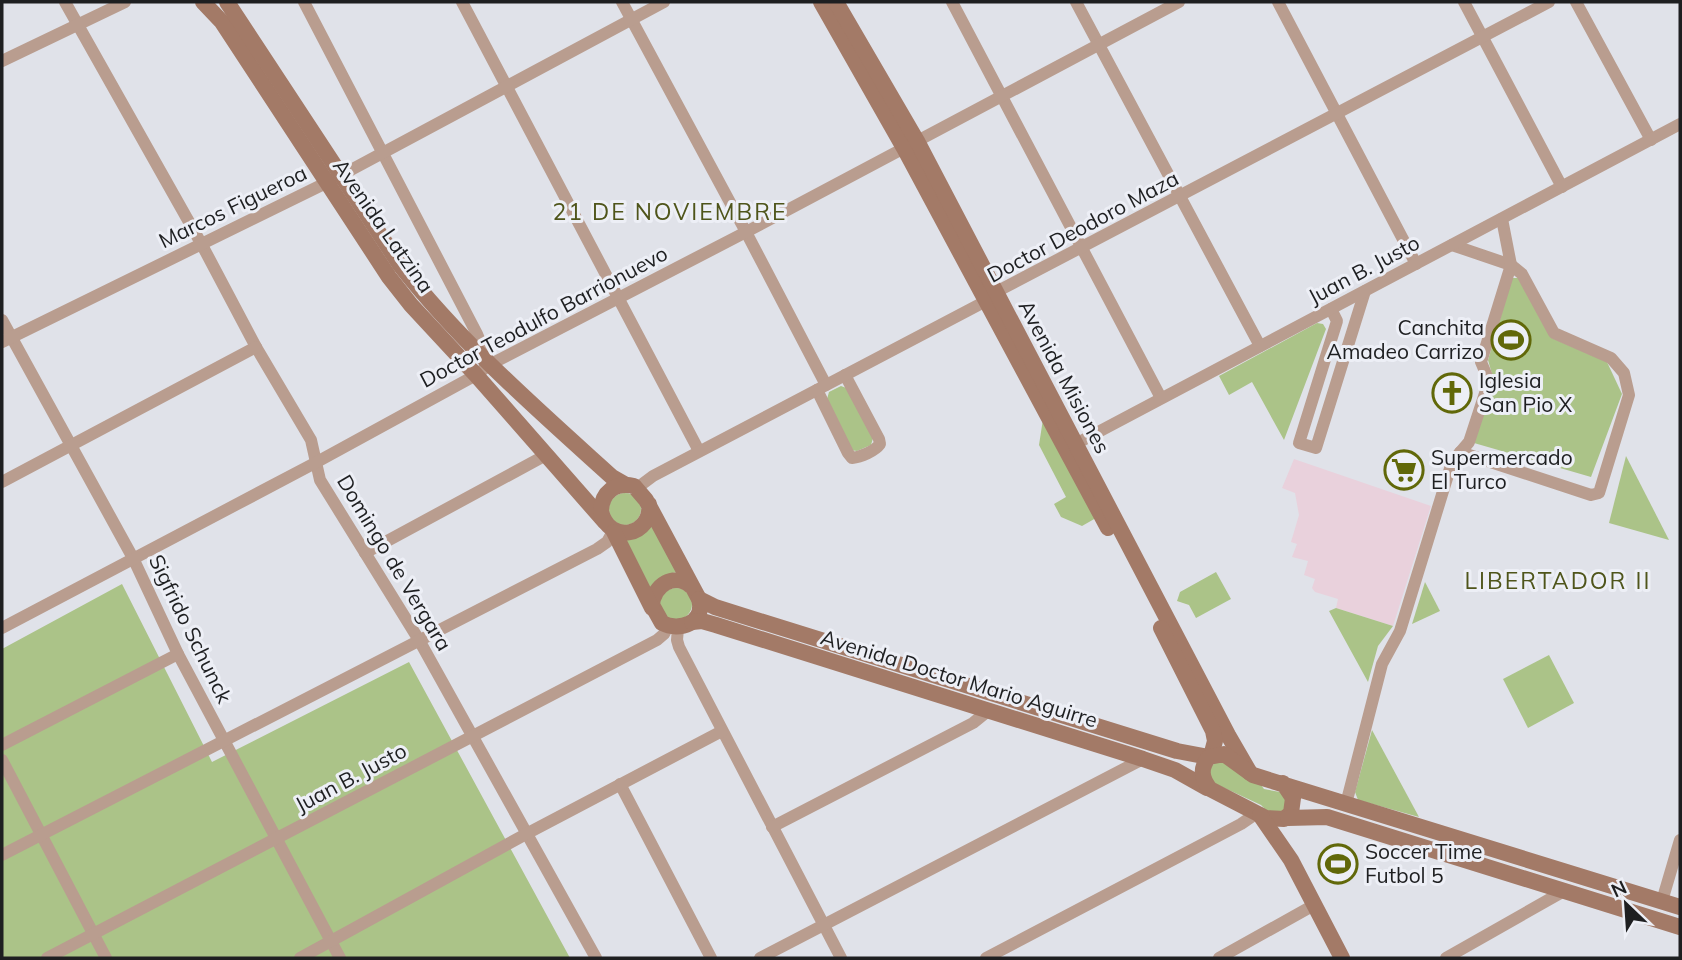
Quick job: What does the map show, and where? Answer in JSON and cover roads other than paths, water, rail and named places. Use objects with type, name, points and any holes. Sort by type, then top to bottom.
[{"type":"main road","name":"Avenida Latzina","points":[[204,2],[222,22],[334,179]]},
{"type":"main road","name":"Avenida Latzina","points":[[227,2],[334,179],[388,277],[411,305],[483,370],[612,477],[631,486]]},
{"type":"main road","name":"Avenida Misiones","points":[[821,2],[911,145]]},
{"type":"main road","name":"Avenida Misiones","points":[[836,2],[1070,446],[1211,725],[1215,741],[1202,772],[1210,789]]},
{"type":"main road","name":"Avenida Latzina","points":[[483,370],[546,455],[610,528],[654,610]]},
{"type":"main road","name":"Avenida Misiones","points":[[1070,446],[1250,773]]},
{"type":"main road","points":[[649,505],[648,518],[641,527],[630,532],[610,528],[601,507],[605,495],[614,487],[631,486],[649,505],[695,593],[699,612],[679,625],[659,620],[654,610],[653,597],[663,584],[681,580],[695,593]]},
{"type":"main road","name":"Avenida Doctor Mario Aguirre","points":[[695,593],[715,607],[1177,751],[1210,756],[1219,754],[1228,757],[1250,773],[1283,783]]},
{"type":"main road","name":"Avenida Doctor Mario Aguirre","points":[[679,625],[702,621],[716,625],[1175,769],[1258,814]]},
{"type":"main road","points":[[1283,783],[1680,907]]},
{"type":"main road","points":[[1283,783],[1293,798],[1293,807],[1285,831],[1291,860]]},
{"type":"main road","points":[[1258,814],[1277,820],[1327,817],[1680,927]]},
{"type":"main road","points":[[1258,814],[1291,860],[1342,958]]},
{"type":"street","name":"Domingo de Vergara","points":[[65,2],[311,440],[320,480],[419,640],[597,958]]},
{"type":"street","points":[[2,61],[125,2]]},
{"type":"street","points":[[304,2],[477,334],[483,370]]},
{"type":"street","points":[[462,2],[699,452]]},
{"type":"street","points":[[622,2],[746,232],[852,458],[878,448],[879,439],[845,375]]},
{"type":"street","name":"Marcos Figueroa","points":[[7,340],[334,179],[664,2]]},
{"type":"street","points":[[952,2],[1161,398]]},
{"type":"street","points":[[1076,2],[1260,346]]},
{"type":"street","name":"Doctor Teodulfo Barrionuevo","points":[[2,628],[316,463],[618,296],[746,232],[1179,2]]},
{"type":"street","points":[[1278,2],[1416,264]]},
{"type":"street","points":[[1464,2],[1562,187]]},
{"type":"street","name":"Doctor Deodoro Maza","points":[[631,486],[1549,2]]},
{"type":"street","points":[[1576,2],[1651,140]]},
{"type":"street","name":"Juan B. Justo","points":[[1070,446],[1680,124]]},
{"type":"street","points":[[1346,804],[1382,664],[1400,631],[1452,462],[1469,442],[1489,381],[1480,362],[1511,265],[1502,219]]},
{"type":"street","points":[[1452,245],[1511,265],[1522,274],[1554,333],[1611,358],[1624,373],[1629,395],[1599,493],[1591,495],[1460,452]]},
{"type":"street","points":[[1331,309],[1337,321],[1299,443],[1316,448],[1365,291]]},
{"type":"street","name":"Sigfrido Schunck","points":[[2,320],[7,340],[134,558],[178,654],[340,958]]},
{"type":"street","points":[[2,482],[256,346]]},
{"type":"street","points":[[365,553],[546,455]]},
{"type":"street","points":[[2,855],[597,549],[607,542],[610,528]]},
{"type":"street","points":[[679,625],[679,647],[841,958]]},
{"type":"street","name":"Juan B. Justo","points":[[47,958],[657,640],[679,625]]},
{"type":"street","points":[[2,745],[178,654]]},
{"type":"street","points":[[772,827],[973,723],[989,710]]},
{"type":"street","points":[[300,958],[722,731]]},
{"type":"street","points":[[760,958],[1143,759]]},
{"type":"street","points":[[2,760],[106,958]]},
{"type":"street","points":[[620,784],[711,958]]},
{"type":"street","points":[[986,958],[1258,814]]},
{"type":"street","points":[[1662,901],[1680,840]]},
{"type":"street","points":[[1446,958],[1564,891]]},
{"type":"street","points":[[1219,958],[1314,905]]},
{"type":"place","name":"Canchita Amadeo Carrizo","points":[[1511,340]]},
{"type":"place","name":"Iglesia San Pio X","points":[[1452,393]]},
{"type":"place","name":"Supermercado El Turco","points":[[1404,470]]},
{"type":"place","name":"Soccer Time Futbol 5","points":[[1338,864]]},
{"type":"district","name":"21 DE NOVIEMBRE","points":[[670,212]]},
{"type":"district","name":"LIBERTADOR II","points":[[1558,581]]}]
